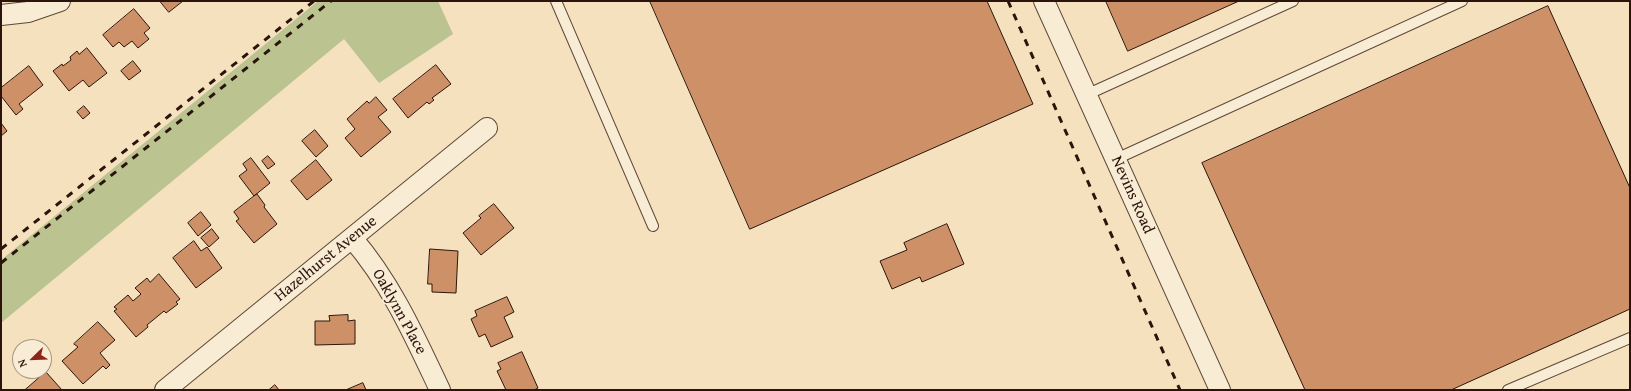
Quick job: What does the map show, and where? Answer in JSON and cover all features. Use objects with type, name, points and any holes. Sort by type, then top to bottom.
[{"type":"street","points":[[1,14],[28,12],[60,1]]},
{"type":"street","name":"Nevins Road","points":[[1044,1],[1220,390]]},
{"type":"street","name":"Hazelhurst Avenue","points":[[166,390],[487,128]]},
{"type":"street","name":"Oaklynn Place","points":[[352,238],[386,284],[409,325],[440,390]]},
{"type":"lane","points":[[556,1],[653,226]]},
{"type":"lane","points":[[1086,95],[1293,1]]},
{"type":"lane","points":[[1116,159],[1462,1]]},
{"type":"lane","points":[[1508,390],[1630,338]]},
{"type":"green space","points":[[318,1],[438,1],[453,34],[379,83],[344,39],[1,323],[1,260]]},
{"type":"building","points":[[160,1],[183,1],[169,12]]},
{"type":"building","points":[[650,1],[987,1],[1033,104],[750,229]]},
{"type":"building","points":[[1106,1],[1239,1],[1128,51]]},
{"type":"building","points":[[1548,6],[1630,188],[1630,309],[1451,390],[1305,390],[1202,163]]},
{"type":"building","points":[[134,9],[150,28],[144,33],[149,39],[138,48],[132,41],[124,47],[119,42],[113,47],[103,35]]},
{"type":"building","points":[[87,48],[107,73],[89,87],[83,80],[69,91],[53,71],[62,64],[63,66],[71,60],[70,57],[77,51],[79,54]]},
{"type":"building","points":[[133,61],[141,71],[129,80],[121,71]]},
{"type":"building","points":[[436,65],[451,84],[432,98],[434,100],[429,104],[427,102],[408,118],[393,99]]},
{"type":"building","points":[[29,66],[43,85],[19,104],[23,109],[16,115],[1,96],[1,88]]},
{"type":"building","points":[[376,97],[387,110],[378,117],[391,132],[361,157],[345,138],[355,129],[347,119],[367,101],[369,103]]},
{"type":"building","points":[[84,106],[90,113],[83,119],[77,112]]},
{"type":"building","points":[[1,123],[7,131],[1,136]]},
{"type":"building","points":[[315,130],[328,146],[316,157],[302,141]]},
{"type":"building","points":[[268,156],[275,164],[268,169],[262,161]]},
{"type":"building","points":[[251,158],[270,183],[254,196],[239,176],[247,170],[243,164]]},
{"type":"building","points":[[316,160],[332,180],[307,200],[291,181]]},
{"type":"building","points":[[257,194],[265,205],[264,207],[277,224],[254,243],[236,221],[239,219],[234,212]]},
{"type":"building","points":[[494,204],[514,228],[481,255],[463,233],[481,218],[479,216]]},
{"type":"building","points":[[201,212],[211,225],[198,236],[188,223]]},
{"type":"building","points":[[947,224],[964,264],[922,282],[920,277],[892,289],[880,261],[907,250],[904,243]]},
{"type":"building","points":[[212,229],[219,238],[209,247],[201,238]]},
{"type":"building","points":[[194,241],[201,251],[207,247],[222,268],[196,288],[173,258]]},
{"type":"building","points":[[430,249],[458,251],[456,293],[432,292],[432,284],[428,284]]},
{"type":"building","points":[[159,274],[180,299],[176,302],[178,304],[166,313],[164,311],[147,325],[148,327],[136,337],[114,311],[117,309],[114,307],[128,295],[133,301],[141,294],[135,288],[147,278],[150,282]]},
{"type":"building","points":[[507,297],[514,312],[504,317],[513,337],[491,347],[485,334],[479,337],[471,319],[477,316],[475,311]]},
{"type":"building","points":[[348,315],[348,321],[355,320],[355,344],[315,345],[315,321],[330,321],[329,316]]},
{"type":"building","points":[[98,322],[115,340],[100,353],[110,365],[106,369],[103,366],[83,384],[62,361],[78,347],[74,344]]},
{"type":"building","points":[[522,352],[538,388],[534,390],[506,390],[497,371],[501,369],[498,363]]},
{"type":"building","points":[[38,379],[52,379],[62,390],[25,390]]},
{"type":"building","points":[[363,383],[366,390],[346,390]]},
{"type":"building","points":[[275,385],[279,390],[269,390]]},
{"type":"railway","points":[[1,249],[314,1]]},
{"type":"railway","points":[[1,263],[331,1]]},
{"type":"railway","points":[[1008,1],[1180,390]]}]
